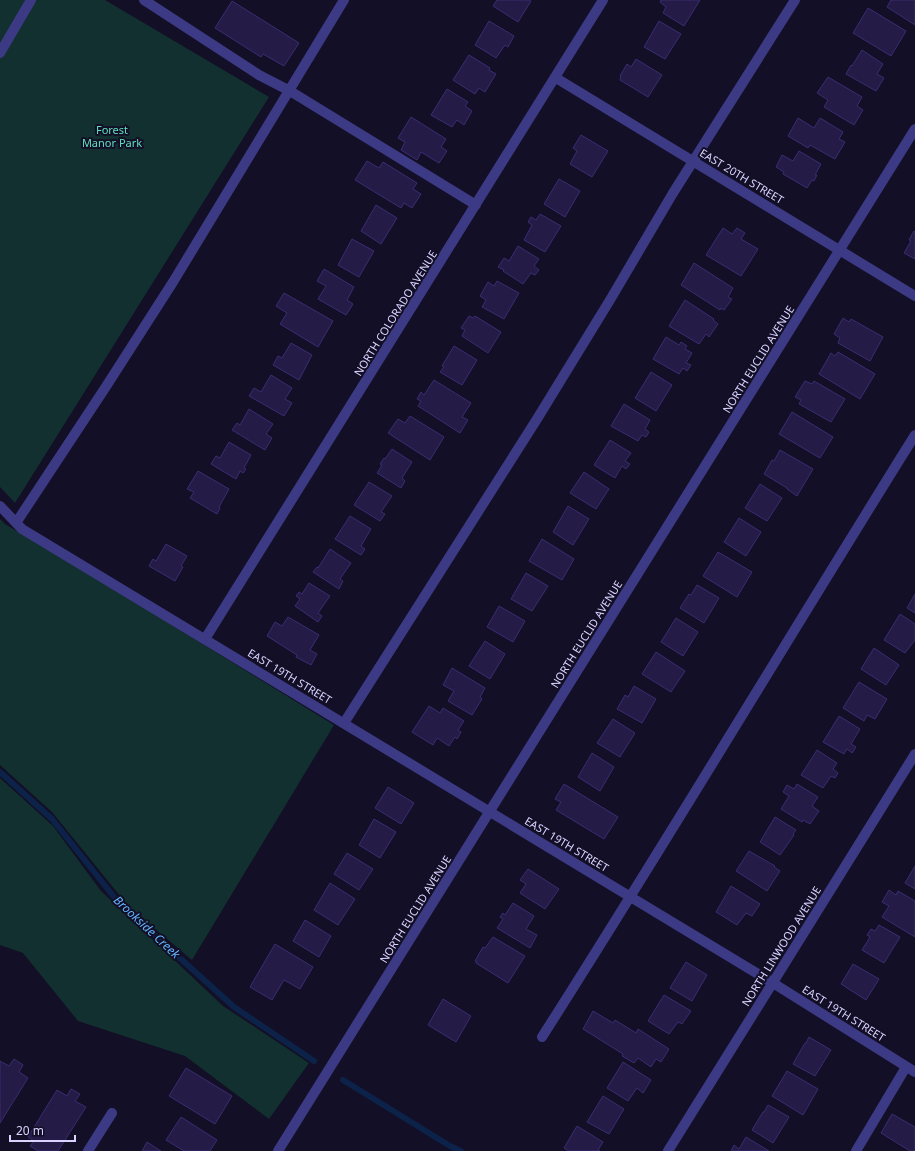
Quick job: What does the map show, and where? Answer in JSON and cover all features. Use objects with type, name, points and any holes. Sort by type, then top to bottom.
[{"type":"street","points":[[0,53],[31,0]]},
{"type":"street","points":[[144,0],[259,75],[290,91],[476,205]]},
{"type":"street","points":[[16,523],[116,372],[173,282],[344,0]]},
{"type":"street","name":"NORTH COLORADO AVENUE","points":[[205,639],[604,0]]},
{"type":"street","points":[[344,723],[537,419],[693,161],[795,0]]},
{"type":"street","name":"EAST 20TH STREET","points":[[556,78],[915,296]]},
{"type":"street","name":"NORTH EUCLID AVENUE","points":[[278,1151],[915,129]]},
{"type":"street","points":[[542,1037],[915,435]]},
{"type":"street","name":"EAST 19TH STREET","points":[[0,506],[22,529],[773,982],[911,1069]]},
{"type":"street","name":"NORTH LINWOOD AVENUE","points":[[668,1151],[915,754]]},
{"type":"street","points":[[856,1151],[911,1069]]},
{"type":"street","points":[[88,1151],[112,1113]]},
{"type":"green space","name":"Forest Manor Park","points":[[0,0],[105,0],[269,97],[15,503],[0,487]]},
{"type":"green space","points":[[0,519],[5,524],[334,725],[192,960],[129,907],[52,812],[0,765]]},
{"type":"green space","points":[[0,778],[53,826],[101,891],[223,1006],[309,1063],[269,1119],[185,1056],[78,1021],[23,953],[0,945]]},
{"type":"building","points":[[497,0],[531,1],[518,22],[493,6]]},
{"type":"building","points":[[661,0],[700,0],[684,26],[663,13],[666,7],[660,2]]},
{"type":"building","points":[[891,0],[915,0],[915,25],[887,7]]},
{"type":"building","points":[[232,1],[299,43],[284,66],[263,54],[261,57],[215,28]]},
{"type":"building","points":[[868,8],[906,31],[891,56],[853,33]]},
{"type":"building","points":[[489,21],[514,36],[508,47],[505,45],[496,58],[475,45]]},
{"type":"building","points":[[659,21],[681,34],[665,59],[644,47]]},
{"type":"building","points":[[862,50],[883,64],[877,74],[884,78],[876,91],[846,74]]},
{"type":"building","points":[[469,55],[490,68],[489,70],[496,74],[485,92],[479,88],[475,94],[453,80]]},
{"type":"building","points":[[636,59],[662,75],[648,97],[620,80],[620,76],[627,64],[631,67]]},
{"type":"building","points":[[828,77],[862,97],[857,106],[863,110],[854,125],[824,107],[828,100],[817,93]]},
{"type":"building","points":[[447,89],[468,102],[465,106],[472,111],[464,125],[457,120],[452,127],[431,115]]},
{"type":"building","points":[[411,117],[446,139],[441,147],[447,151],[439,163],[421,152],[417,160],[401,150],[405,142],[398,138]]},
{"type":"building","points":[[798,118],[814,128],[820,118],[843,132],[839,139],[845,142],[835,159],[810,145],[808,148],[788,136]]},
{"type":"building","points":[[581,135],[608,151],[592,177],[570,164],[577,151],[573,148]]},
{"type":"building","points":[[799,151],[821,164],[815,175],[817,175],[814,181],[812,180],[807,188],[783,174],[784,172],[776,167],[782,155],[793,161]]},
{"type":"building","points":[[367,161],[379,168],[383,162],[417,183],[413,189],[421,194],[412,208],[404,203],[401,208],[355,180]]},
{"type":"building","points":[[559,179],[580,191],[565,217],[544,204]]},
{"type":"building","points":[[376,205],[397,218],[381,244],[361,231]]},
{"type":"building","points":[[540,214],[561,226],[545,252],[524,240],[532,225],[528,222],[531,217],[536,220]]},
{"type":"building","points":[[723,228],[732,234],[737,228],[745,233],[741,239],[758,249],[741,276],[706,255]]},
{"type":"building","points":[[914,231],[915,259],[904,253],[911,241],[909,240]]},
{"type":"building","points":[[352,239],[374,251],[359,277],[338,265]]},
{"type":"building","points":[[518,246],[539,259],[534,266],[539,270],[535,275],[531,273],[523,284],[498,267],[504,258],[509,261]]},
{"type":"building","points":[[694,263],[733,288],[728,297],[732,299],[724,310],[721,308],[720,310],[681,285]]},
{"type":"building","points":[[324,269],[354,287],[347,300],[353,304],[346,315],[318,299],[326,286],[317,281]]},
{"type":"building","points":[[497,281],[519,293],[504,319],[482,307],[486,300],[480,296],[488,282],[494,286]]},
{"type":"building","points":[[284,293],[333,321],[318,347],[280,324],[287,313],[276,306]]},
{"type":"building","points":[[685,300],[714,319],[713,320],[718,324],[709,337],[706,334],[699,344],[669,326]]},
{"type":"building","points":[[469,316],[473,318],[475,316],[501,332],[488,353],[462,336],[465,330],[461,328]]},
{"type":"building","points":[[843,318],[849,322],[851,319],[883,337],[870,361],[838,343],[840,338],[834,334]]},
{"type":"building","points":[[666,337],[679,345],[681,342],[687,346],[685,349],[692,353],[686,363],[691,365],[687,371],[683,368],[679,374],[653,359]]},
{"type":"building","points":[[291,343],[312,355],[299,380],[273,365],[278,356],[282,358]]},
{"type":"building","points":[[454,346],[477,360],[462,385],[440,372]]},
{"type":"building","points":[[838,352],[875,374],[860,399],[819,374],[831,353],[835,356]]},
{"type":"building","points":[[651,372],[672,385],[656,411],[635,398]]},
{"type":"building","points":[[271,375],[292,388],[285,399],[292,403],[284,416],[249,396],[254,388],[261,392]]},
{"type":"building","points":[[434,380],[471,403],[462,417],[468,420],[460,433],[418,406],[421,401],[417,399],[421,392],[424,395]]},
{"type":"building","points":[[805,381],[812,384],[814,381],[845,399],[831,422],[799,404],[801,400],[795,397]]},
{"type":"building","points":[[624,404],[650,420],[645,429],[649,432],[646,437],[642,435],[638,441],[611,426]]},
{"type":"building","points":[[249,409],[273,424],[266,434],[272,438],[265,450],[232,430],[237,423],[240,425]]},
{"type":"building","points":[[792,412],[833,437],[820,458],[779,434]]},
{"type":"building","points":[[410,416],[444,437],[430,460],[388,433],[398,419],[405,423]]},
{"type":"building","points":[[610,440],[631,453],[625,461],[630,464],[626,469],[622,466],[615,478],[594,465]]},
{"type":"building","points":[[229,442],[251,455],[244,468],[246,469],[243,473],[240,471],[236,479],[211,464],[216,456],[220,458]]},
{"type":"building","points":[[392,449],[412,462],[402,478],[405,481],[401,488],[377,473],[382,465],[380,464]]},
{"type":"building","points":[[780,450],[813,469],[797,496],[764,474]]},
{"type":"building","points":[[198,471],[229,489],[219,507],[220,508],[217,514],[190,498],[194,492],[187,489]]},
{"type":"building","points":[[584,472],[609,489],[596,509],[570,493]]},
{"type":"building","points":[[369,482],[392,496],[381,512],[385,514],[380,521],[354,505]]},
{"type":"building","points":[[760,484],[782,498],[767,521],[745,508]]},
{"type":"building","points":[[568,506],[589,519],[573,545],[553,532]]},
{"type":"building","points":[[350,516],[371,529],[361,546],[365,549],[361,555],[335,539]]},
{"type":"building","points":[[739,518],[761,532],[746,556],[724,542]]},
{"type":"building","points":[[542,539],[574,559],[562,580],[529,561]]},
{"type":"building","points":[[166,544],[187,556],[175,581],[149,566],[153,559],[156,561]]},
{"type":"building","points":[[330,549],[351,563],[340,579],[343,581],[339,589],[313,572],[317,567],[318,568]]},
{"type":"building","points":[[718,552],[752,572],[737,597],[703,576]]},
{"type":"building","points":[[526,573],[548,586],[532,611],[511,599]]},
{"type":"building","points":[[309,583],[330,596],[318,613],[322,616],[318,622],[295,606],[300,599],[296,596],[299,592],[302,594]]},
{"type":"building","points":[[697,585],[719,598],[704,623],[680,608]]},
{"type":"building","points":[[915,594],[915,613],[907,608]]},
{"type":"building","points":[[499,606],[525,621],[513,642],[487,627]]},
{"type":"building","points":[[900,614],[915,624],[915,640],[905,653],[884,640]]},
{"type":"building","points":[[288,617],[319,635],[310,650],[317,654],[311,665],[296,657],[297,655],[267,636],[275,622],[282,626]]},
{"type":"building","points":[[676,618],[698,632],[683,656],[661,642]]},
{"type":"building","points":[[485,641],[505,654],[490,679],[469,666]]},
{"type":"building","points":[[874,648],[899,665],[886,685],[861,669]]},
{"type":"building","points":[[656,652],[685,671],[671,692],[642,674]]},
{"type":"building","points":[[452,668],[485,688],[480,697],[482,699],[472,715],[448,701],[454,691],[443,685]]},
{"type":"building","points":[[859,682],[887,699],[875,719],[867,715],[864,721],[843,708]]},
{"type":"building","points":[[634,686],[656,699],[642,723],[617,709],[625,695],[628,697]]},
{"type":"building","points":[[429,706],[440,713],[443,708],[464,721],[458,730],[461,732],[457,739],[455,737],[449,746],[437,738],[433,745],[412,732]]},
{"type":"building","points":[[839,716],[860,729],[851,744],[856,747],[852,753],[847,749],[844,754],[823,742]]},
{"type":"building","points":[[613,719],[635,733],[620,757],[597,743]]},
{"type":"building","points":[[817,750],[837,763],[833,769],[838,773],[835,778],[831,776],[823,788],[801,775]]},
{"type":"building","points":[[592,753],[614,767],[600,791],[578,777]]},
{"type":"building","points":[[564,784],[618,817],[604,839],[556,810],[561,802],[555,799]]},
{"type":"building","points":[[797,784],[818,797],[812,806],[819,811],[810,824],[803,820],[802,822],[781,809],[789,796],[783,792],[787,785],[794,789]]},
{"type":"building","points":[[388,787],[414,803],[401,824],[375,808]]},
{"type":"building","points":[[775,817],[796,830],[780,855],[760,842]]},
{"type":"building","points":[[374,819],[396,832],[380,858],[359,845]]},
{"type":"building","points":[[749,851],[775,866],[774,867],[780,871],[767,891],[736,871]]},
{"type":"building","points":[[347,853],[373,869],[359,890],[334,874]]},
{"type":"building","points":[[915,866],[915,889],[905,883]]},
{"type":"building","points":[[528,869],[559,889],[545,909],[520,893],[526,884],[520,880]]},
{"type":"building","points":[[330,883],[355,899],[338,925],[314,910]]},
{"type":"building","points":[[731,886],[760,904],[752,916],[746,913],[737,925],[716,912]]},
{"type":"building","points":[[889,890],[896,895],[898,891],[915,901],[915,937],[882,917],[889,906],[882,902]]},
{"type":"building","points":[[513,903],[534,916],[526,929],[537,935],[530,948],[497,928],[503,919],[500,917],[503,913],[505,915]]},
{"type":"building","points":[[305,920],[331,936],[319,957],[293,941]]},
{"type":"building","points":[[879,925],[900,937],[884,963],[862,950],[870,937],[867,935],[871,929],[875,931]]},
{"type":"building","points":[[493,937],[525,956],[508,983],[475,961],[483,947],[485,948]]},
{"type":"building","points":[[275,944],[313,967],[300,989],[284,980],[272,1000],[250,987]]},
{"type":"building","points":[[686,962],[707,975],[692,1001],[670,988]]},
{"type":"building","points":[[853,964],[879,979],[866,1000],[841,984]]},
{"type":"building","points":[[664,995],[691,1011],[682,1024],[678,1022],[669,1034],[648,1021]]},
{"type":"building","points":[[443,999],[471,1016],[456,1042],[428,1025]]},
{"type":"building","points":[[593,1011],[613,1023],[615,1020],[636,1033],[638,1029],[669,1049],[661,1062],[656,1059],[651,1067],[638,1058],[634,1063],[622,1056],[623,1054],[583,1029]]},
{"type":"building","points":[[809,1037],[831,1050],[815,1076],[793,1064]]},
{"type":"building","points":[[14,1059],[23,1065],[19,1072],[28,1078],[0,1123],[0,1061],[9,1066]]},
{"type":"building","points":[[623,1062],[651,1080],[643,1093],[637,1088],[628,1101],[607,1088]]},
{"type":"building","points":[[186,1068],[232,1096],[215,1124],[169,1096]]},
{"type":"building","points":[[787,1071],[818,1089],[803,1115],[772,1096]]},
{"type":"building","points":[[71,1089],[80,1094],[75,1101],[86,1107],[58,1151],[38,1151],[30,1146],[34,1141],[28,1137],[57,1090],[67,1096]]},
{"type":"building","points":[[603,1096],[624,1109],[609,1134],[587,1122]]},
{"type":"building","points":[[768,1105],[789,1117],[773,1143],[752,1130]]},
{"type":"building","points":[[892,1114],[915,1127],[915,1151],[910,1151],[881,1133]]},
{"type":"building","points":[[181,1117],[217,1140],[210,1151],[184,1151],[166,1140]]},
{"type":"building","points":[[577,1126],[603,1142],[598,1150],[600,1151],[569,1151],[564,1148]]},
{"type":"building","points":[[746,1137],[769,1151],[731,1151],[734,1145],[739,1149]]},
{"type":"building","points":[[147,1142],[161,1151],[142,1151]]},
{"type":"waterway","name":"Brookside Creek","points":[[0,772],[52,819],[118,902],[234,1007],[314,1061]]},
{"type":"waterway","name":"Brookside Creek","points":[[343,1080],[450,1146],[461,1151]]}]
